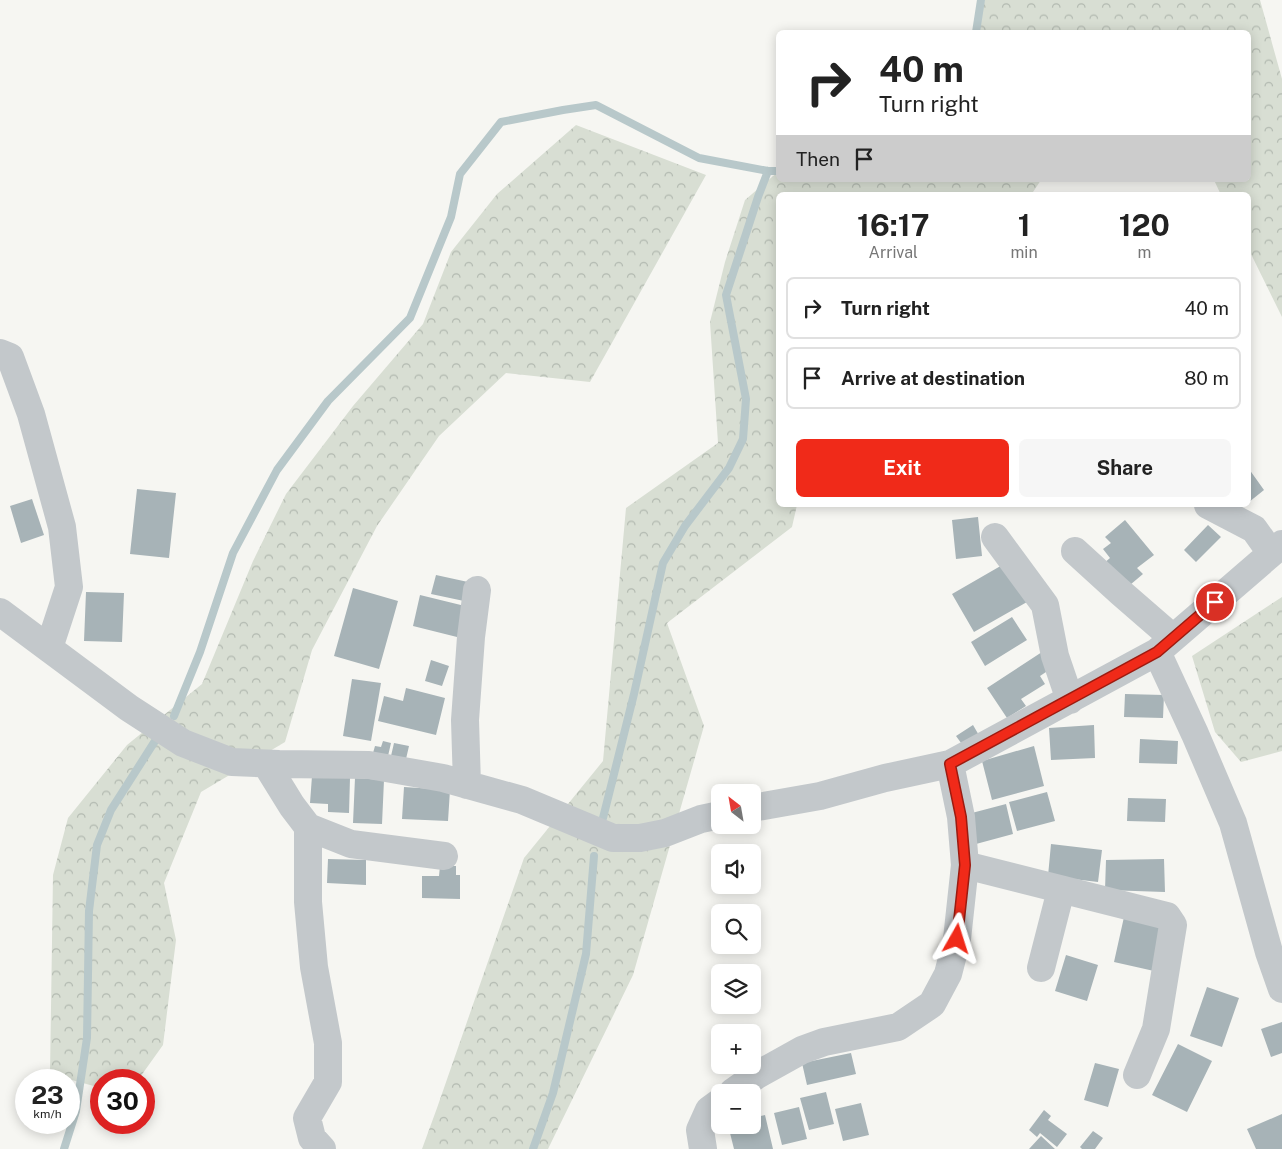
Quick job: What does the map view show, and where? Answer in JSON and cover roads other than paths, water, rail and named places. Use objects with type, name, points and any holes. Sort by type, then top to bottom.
[{"type":"street","points":[[0,353],[10,357],[31,414],[62,527],[69,587],[49,648]]},
{"type":"street","points":[[761,806],[820,796],[886,778],[950,764],[1070,700],[1165,645],[1277,548],[1254,529],[1212,507]]},
{"type":"street","points":[[995,537],[1045,604],[1055,656],[1070,700]]},
{"type":"street","points":[[1075,551],[1120,592],[1165,645],[1196,734],[1233,823],[1269,952],[1282,989]]},
{"type":"street","points":[[467,785],[465,720],[471,637],[477,590]]},
{"type":"street","points":[[0,612],[129,708],[184,743],[232,762],[369,765],[443,778],[522,800],[613,838],[640,838],[711,817]]},
{"type":"street","points":[[266,764],[292,806],[308,827],[351,844],[444,856]]},
{"type":"street","points":[[744,1084],[802,1050],[824,1042],[898,1026],[932,1004],[948,974],[957,939],[965,865],[961,817],[950,764]]},
{"type":"street","points":[[308,827],[308,902],[314,967],[328,1043],[328,1082],[307,1118],[312,1138],[322,1149]]},
{"type":"street","points":[[965,865],[1168,916],[1173,925],[1156,1028],[1137,1075]]},
{"type":"street","points":[[1041,968],[1061,890]]},
{"type":"street","points":[[703,1149],[700,1130],[711,1109]]},
{"type":"waterway","points":[[976,30],[981,0]]},
{"type":"waterway","points":[[174,716],[200,652],[233,553],[277,470],[328,401],[410,318],[451,217],[460,174],[501,122],[596,105],[699,158],[776,171]]},
{"type":"waterway","points":[[603,818],[634,694],[663,563],[685,526],[729,468],[743,439],[746,399],[726,295],[768,171]]},
{"type":"waterway","points":[[64,1149],[76,1111],[87,1038],[89,911],[97,845],[111,810],[155,741]]},
{"type":"waterway","points":[[533,1149],[553,1093],[586,954],[594,856]]}]
